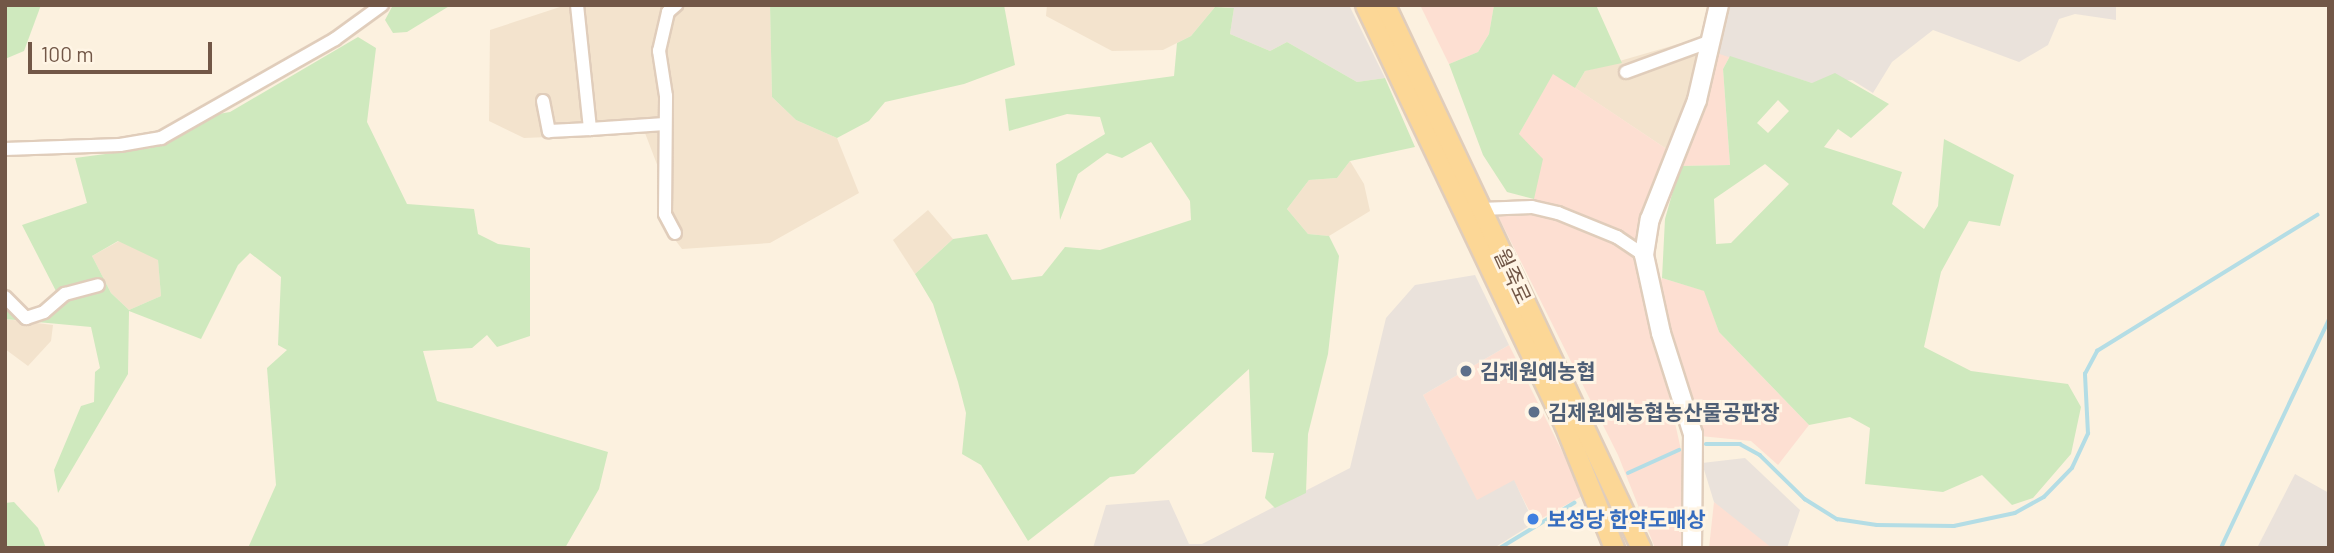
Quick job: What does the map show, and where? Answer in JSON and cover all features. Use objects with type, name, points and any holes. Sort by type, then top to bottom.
[{"type":"main road","name":"월죽로","points":[[1365,5],[1564,424],[1614,548]]},
{"type":"main road","name":"월죽로","points":[[1385,5],[1640,548]]},
{"type":"street","points":[[5,149],[120,145],[161,138],[335,39],[382,5]]},
{"type":"street","points":[[577,5],[590,130]]},
{"type":"street","points":[[675,233],[664,214],[665,124],[659,51],[668,12],[676,5]]},
{"type":"street","points":[[1692,548],[1693,434],[1661,333],[1644,255],[1650,219],[1688,129],[1719,5]]},
{"type":"street","points":[[1626,72],[1710,41]]},
{"type":"street","points":[[542,102],[549,131],[665,124]]},
{"type":"street","points":[[1481,209],[1532,207],[1558,213],[1617,237],[1644,255]]},
{"type":"street","points":[[5,297],[26,318],[44,312],[65,294],[97,285]]},
{"type":"shaded area","points":[[566,5],[770,5],[772,97],[796,120],[837,138],[859,193],[770,243],[682,249],[660,220],[658,167],[645,133],[524,138],[489,121],[490,30]]},
{"type":"shaded area","points":[[1047,5],[1215,7],[1191,36],[1163,50],[1112,51],[1046,16]]},
{"type":"shaded area","points":[[1207,5],[1349,5],[1385,78],[1357,82],[1287,42],[1270,51],[1230,34],[1234,8]]},
{"type":"shaded area","points":[[1420,5],[1494,5],[1489,34],[1478,52],[1449,64]]},
{"type":"shaded area","points":[[1726,5],[2116,5],[2116,20],[2075,14],[2059,19],[2048,45],[2019,62],[1933,30],[1892,62],[1873,93],[1852,80],[1812,83],[1713,52]]},
{"type":"shaded area","points":[[1706,36],[1690,104],[1668,150],[1575,88],[1585,71]]},
{"type":"shaded area","points":[[1713,52],[1730,56],[1723,69],[1730,165],[1680,166]]},
{"type":"shaded area","points":[[1553,73],[1668,150],[1638,258],[1686,472],[1682,548],[1655,548],[1618,455],[1497,214],[1526,211],[1534,199],[1519,134]]},
{"type":"shaded area","points":[[1350,161],[1364,184],[1370,211],[1329,236],[1308,234],[1287,209],[1309,180],[1337,178]]},
{"type":"shaded area","points":[[928,210],[953,239],[915,274],[893,240]]},
{"type":"shaded area","points":[[119,241],[158,259],[161,296],[129,310],[111,293],[92,256]]},
{"type":"shaded area","points":[[1475,275],[1509,345],[1423,395],[1477,500],[1514,480],[1534,523],[1494,548],[1093,548],[1106,505],[1169,500],[1189,544],[1202,544],[1350,468],[1386,318],[1415,285]]},
{"type":"shaded area","points":[[1662,278],[1705,291],[1719,332],[1809,425],[1778,465],[1751,441],[1700,436],[1658,287]]},
{"type":"shaded area","points":[[5,319],[53,325],[51,341],[28,366],[5,349]]},
{"type":"shaded area","points":[[1509,345],[1584,495],[1535,522],[1514,481],[1477,501],[1423,395]]},
{"type":"shaded area","points":[[1745,458],[1800,510],[1787,548],[1772,548],[1714,502],[1702,463]]},
{"type":"shaded area","points":[[2295,474],[2329,493],[2329,548],[2257,548]]},
{"type":"shaded area","points":[[1714,502],[1746,522],[1772,548],[1709,548]]},
{"type":"green space","points":[[5,5],[41,5],[24,51],[5,59]]},
{"type":"green space","points":[[393,5],[451,5],[407,32],[393,33],[385,20]]},
{"type":"green space","points":[[770,5],[1004,5],[1015,65],[964,84],[885,102],[869,121],[837,138],[796,120],[772,97]]},
{"type":"green space","points":[[1494,5],[1596,5],[1622,63],[1585,71],[1575,88],[1553,74],[1519,134],[1543,159],[1534,199],[1507,192],[1483,155],[1449,64],[1478,52],[1489,34]]},
{"type":"green space","points":[[1215,7],[1234,8],[1230,34],[1270,51],[1287,42],[1357,82],[1385,78],[1415,147],[1350,161],[1337,178],[1309,180],[1287,209],[1308,234],[1329,236],[1339,256],[1328,354],[1308,434],[1306,493],[1275,508],[1265,498],[1274,453],[1252,452],[1249,369],[1134,474],[1110,477],[1028,541],[981,465],[962,454],[966,413],[958,382],[933,304],[915,274],[953,239],[987,234],[1012,280],[1042,276],[1065,247],[1100,250],[1191,220],[1190,201],[1151,142],[1122,158],[1107,153],[1078,174],[1060,220],[1056,164],[1105,134],[1100,117],[1067,114],[1009,131],[1005,99],[1174,76],[1177,43],[1191,36]]},
{"type":"green space","points":[[358,37],[376,48],[367,122],[407,204],[474,209],[478,234],[498,244],[530,248],[530,336],[497,347],[487,335],[472,348],[423,351],[437,401],[608,452],[599,489],[565,548],[248,548],[276,485],[267,368],[287,350],[278,345],[281,277],[250,253],[238,265],[201,339],[129,311],[128,374],[58,493],[54,470],[81,406],[94,402],[95,372],[100,368],[91,327],[5,319],[5,286],[27,313],[45,306],[57,293],[22,225],[87,203],[75,158],[151,148],[195,118],[230,112]],"holes":[[[118,241],[158,260],[161,296],[129,310],[111,293],[92,256]]]},
{"type":"green space","points":[[1730,56],[1812,83],[1835,73],[1889,104],[1851,138],[1838,129],[1824,147],[1902,172],[1892,204],[1924,229],[1938,206],[1944,139],[2014,175],[2000,226],[1969,221],[1941,272],[1924,347],[1971,371],[2068,384],[2081,407],[2071,454],[2033,498],[2012,505],[1982,475],[1943,492],[1865,484],[1870,428],[1850,417],[1809,425],[1719,332],[1704,291],[1662,278],[1665,219],[1680,166],[1730,165],[1723,69]],"holes":[[[1778,100],[1789,111],[1768,133],[1757,123]],[[1765,164],[1789,184],[1731,243],[1716,244],[1714,199]]]},
{"type":"green space","points":[[14,502],[38,528],[46,548],[5,548],[5,503]]},
{"type":"waterway","points":[[1706,444],[1740,444],[1760,455],[1805,499],[1837,519],[1877,525],[1954,526],[2015,513],[2044,497],[2072,468],[2088,434],[2085,374],[2097,351],[2317,215]]},
{"type":"waterway","points":[[2221,548],[2329,320]]},
{"type":"waterway","points":[[1628,473],[1679,450]]},
{"type":"waterway","points":[[1500,548],[1574,503]]},
{"type":"place","name":"김제원예농협","points":[[1466,371]]},
{"type":"place","name":"김제원예농협농산물공판장","points":[[1534,412]]},
{"type":"place","name":"보성당 한약도매상","points":[[1533,519]]}]
